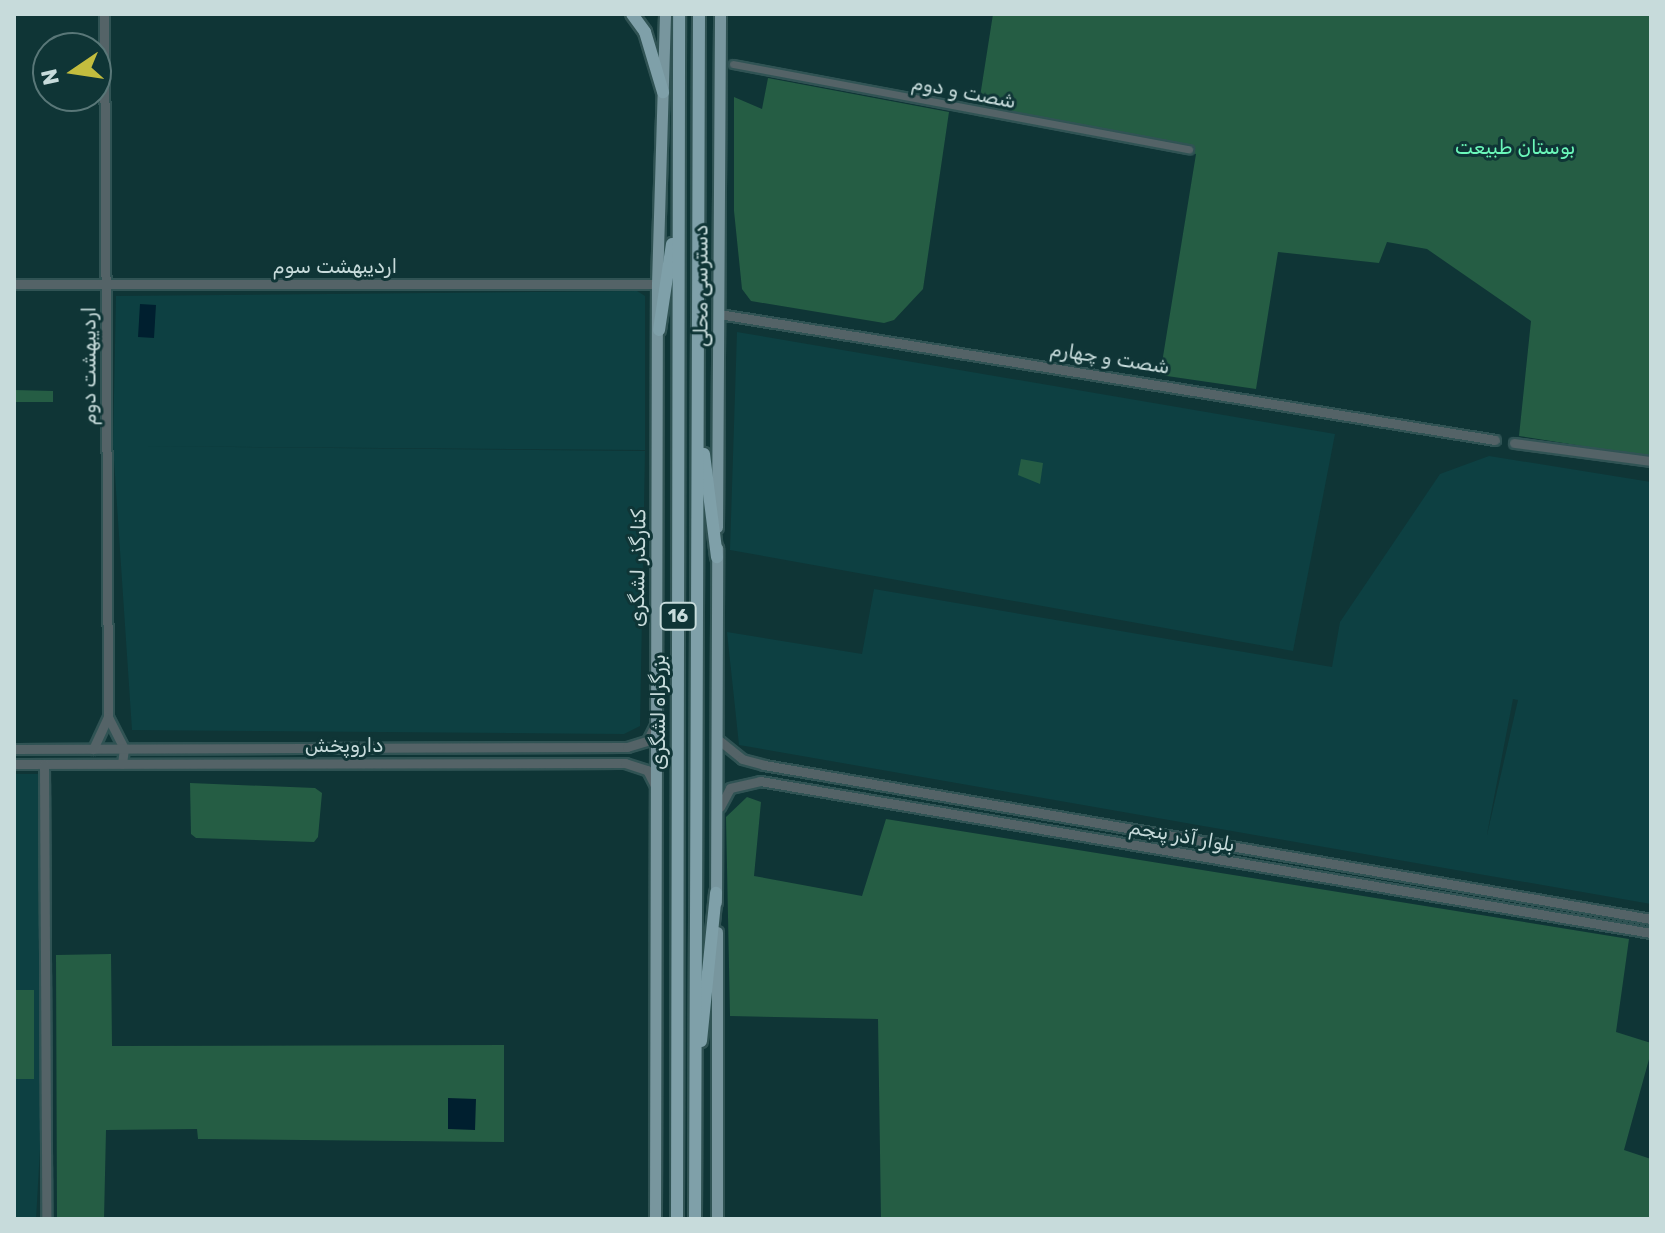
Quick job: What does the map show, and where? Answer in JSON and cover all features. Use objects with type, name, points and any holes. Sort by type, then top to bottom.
[{"type":"highway","points":[[632,14],[645,32],[663,92]]},
{"type":"highway","name":"بزرگراه لشگری","points":[[677,1219],[679,14]]},
{"type":"highway","name":"بزرگراه لشگری","points":[[695,1219],[699,14]]},
{"type":"highway","points":[[659,330],[678,189]]},
{"type":"highway","points":[[697,390],[717,557]]},
{"type":"highway","points":[[695,1087],[716,893]]},
{"type":"main road","name":"کنارگذر لشگری","points":[[655,1219],[657,284],[665,14]]},
{"type":"main road","name":"دسترسی محلی","points":[[717,557],[720,14]]},
{"type":"main road","points":[[717,557],[720,741],[716,893],[717,1219]]},
{"type":"street","name":"اردیبهشت دوم","points":[[93,749],[108,717],[104,14]]},
{"type":"street","name":"شصت و دوم","points":[[733,64],[1189,149]]},
{"type":"street","name":"اردیبهشت سوم","points":[[14,284],[657,284]]},
{"type":"street","name":"شصت و چهارم","points":[[719,314],[1495,440]]},
{"type":"street","points":[[1514,443],[1651,461]]},
{"type":"street","name":"اردیبهشت دوم","points":[[108,717],[124,749]]},
{"type":"street","points":[[657,722],[647,741],[627,747],[625,763],[647,770],[657,793]]},
{"type":"street","name":"بلوار آذر پنجم","points":[[720,741],[742,759],[764,765],[1651,919]]},
{"type":"street","name":"داروپخش","points":[[14,749],[627,747]]},
{"type":"street","points":[[122,764],[124,749]]},
{"type":"street","name":"داروپخش","points":[[14,764],[625,763]]},
{"type":"street","points":[[44,764],[46,1219]]},
{"type":"street","name":"بلوار آذر پنجم","points":[[720,807],[730,788],[760,781],[1651,933]]},
{"type":"street","points":[[1567,919],[1572,906]]},
{"type":"shaded area","points":[[637,291],[645,296],[645,450],[133,446],[645,451],[640,726],[624,734],[132,730],[113,445],[116,296]]},
{"type":"shaded area","points":[[140,304],[156,305],[154,338],[138,337]]},
{"type":"shaded area","points":[[737,332],[1335,434],[1293,651],[730,550]]},
{"type":"shaded area","points":[[1489,456],[1651,482],[1651,904],[739,745],[727,632],[862,654],[874,589],[1332,667],[1340,622],[1440,474]],"holes":[[[1513,699],[1518,700],[1487,835]]]},
{"type":"shaded area","points":[[14,774],[39,774],[44,1080],[36,1219],[14,1219]]},
{"type":"shaded area","points":[[448,1098],[476,1099],[475,1130],[448,1129]]},
{"type":"green space","name":"بوستان طبیعت","points":[[993,14],[1651,14],[1651,457],[1519,436],[1531,321],[1427,249],[1387,242],[1379,263],[1278,252],[1256,389],[1160,375],[1196,154],[977,116]]},
{"type":"green space","points":[[768,78],[949,112],[923,289],[894,320],[884,323],[751,301],[742,289],[734,211],[734,97],[762,109]]},
{"type":"green space","points":[[14,390],[53,391],[53,402],[14,402]]},
{"type":"green space","points":[[1021,459],[1043,463],[1040,484],[1018,475]]},
{"type":"green space","points":[[190,783],[315,788],[322,793],[318,837],[314,842],[196,838],[191,834]]},
{"type":"green space","points":[[747,797],[761,802],[754,876],[862,896],[886,819],[1629,939],[1616,1032],[1651,1043],[1651,1052],[1624,1150],[1651,1159],[1651,1219],[881,1219],[878,1019],[730,1016],[726,817]]},
{"type":"green space","points":[[111,954],[112,1046],[504,1045],[504,1142],[198,1139],[197,1129],[106,1130],[104,1219],[57,1219],[56,955]]},
{"type":"green space","points":[[14,990],[34,990],[34,1079],[14,1079]]}]
